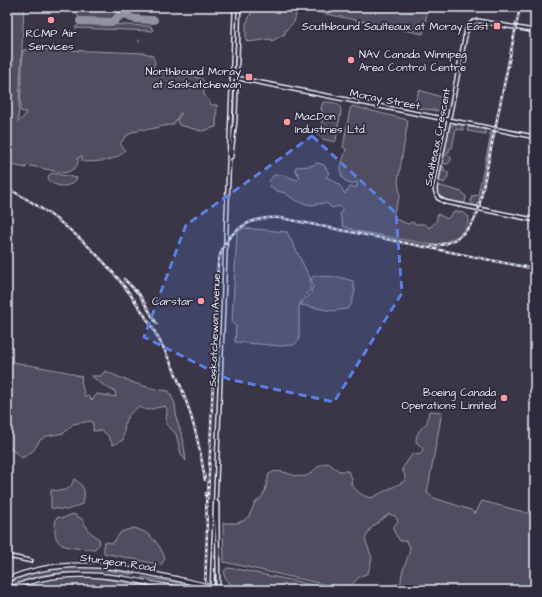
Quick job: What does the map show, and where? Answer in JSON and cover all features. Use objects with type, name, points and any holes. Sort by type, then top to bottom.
[{"type":"main road","name":"Sturgeon Road","points":[[7,580],[41,569],[79,564],[112,568],[227,590]]},
{"type":"main road","name":"Sturgeon Road","points":[[8,590],[40,578],[78,574],[105,576],[183,590]]},
{"type":"street","name":"Saskatchewan Avenue","points":[[212,588],[217,499],[235,7]]},
{"type":"street","name":"Saskatchewan Avenue","points":[[230,161],[235,121],[239,7]]},
{"type":"street","name":"Saulteaux Crescent","points":[[535,31],[479,21],[471,23],[466,32],[435,186],[435,193],[438,198],[445,202],[535,220]]},
{"type":"street","name":"Moray Street","points":[[232,77],[535,137]]},
{"type":"street","name":"Saskatchewan Avenue","points":[[217,499],[218,589]]},
{"type":"street","points":[[7,556],[31,561]]},
{"type":"highlighted area","points":[[312,136],[396,213],[402,293],[334,402],[228,379],[144,337],[186,225]]},
{"type":"shaded area","points":[[7,7],[24,7],[18,122],[24,117],[26,112],[20,111],[23,50],[34,49],[144,53],[152,55],[155,62],[152,72],[184,74],[202,79],[204,82],[204,95],[211,105],[217,105],[216,127],[202,131],[179,125],[177,120],[182,114],[180,113],[173,125],[140,129],[137,132],[134,131],[125,137],[120,144],[125,150],[117,157],[102,161],[86,162],[82,161],[82,156],[78,158],[78,164],[75,168],[65,173],[26,165],[26,168],[7,164]]},
{"type":"shaded area","points":[[91,7],[116,7],[116,14],[111,19],[80,18],[75,13],[79,9],[90,10]]},
{"type":"shaded area","points":[[131,7],[150,7],[144,12],[136,12]]},
{"type":"shaded area","points":[[254,7],[282,7],[285,10],[295,11],[296,15],[294,22],[285,31],[285,34],[272,41],[271,39],[248,42],[246,40],[246,24]]},
{"type":"shaded area","points":[[302,7],[428,7],[423,34],[302,9]]},
{"type":"shaded area","points":[[80,23],[151,26],[153,31],[75,28]]},
{"type":"shaded area","points":[[419,90],[445,98],[440,111],[417,108],[415,104]]},
{"type":"shaded area","points":[[323,102],[335,103],[341,111],[335,142],[323,139],[318,135],[324,115],[321,109]]},
{"type":"shaded area","points":[[352,106],[408,120],[398,181],[400,195],[394,212],[395,219],[408,224],[412,222],[416,224],[425,224],[429,228],[436,222],[438,214],[447,219],[454,212],[460,212],[469,217],[465,229],[461,233],[451,240],[433,245],[356,231],[343,226],[340,214],[342,210],[340,206],[332,208],[326,203],[311,205],[296,201],[285,193],[277,191],[270,186],[269,181],[274,175],[283,175],[297,180],[300,177],[295,170],[296,167],[310,166],[318,163],[324,165],[329,173],[326,177],[337,183],[345,194],[350,187],[357,187],[357,182],[351,184],[342,177],[341,173],[346,149],[343,147],[350,109]]},
{"type":"shaded area","points":[[454,124],[462,125],[463,130],[456,129],[452,148],[450,148],[449,152],[445,151],[444,149],[449,128]]},
{"type":"shaded area","points":[[468,128],[484,129],[486,134],[467,131]]},
{"type":"shaded area","points":[[493,131],[479,204],[478,206],[473,205],[471,202],[472,196],[478,195],[491,135],[489,134]]},
{"type":"shaded area","points":[[446,154],[451,159],[446,164],[441,159]]},
{"type":"shaded area","points":[[441,167],[444,167],[444,171],[448,172],[448,177],[444,183],[438,180]]},
{"type":"shaded area","points":[[52,173],[77,178],[72,184],[60,186],[49,181],[48,176]]},
{"type":"shaded area","points":[[437,185],[462,192],[466,197],[465,202],[463,203],[443,199],[437,193]]},
{"type":"shaded area","points":[[244,228],[287,232],[310,278],[310,290],[302,298],[299,307],[299,340],[294,345],[281,346],[235,342],[236,326],[232,323],[237,232]]},
{"type":"shaded area","points":[[314,276],[339,277],[353,281],[355,291],[351,305],[347,309],[332,311],[301,305],[303,300],[310,295],[313,286],[311,278]]},
{"type":"shaded area","points":[[7,361],[67,372],[82,377],[81,382],[85,397],[88,396],[92,400],[97,394],[116,397],[115,391],[106,387],[91,376],[101,376],[105,371],[144,386],[169,391],[175,404],[177,421],[183,438],[186,461],[181,454],[176,434],[166,424],[167,410],[165,406],[147,410],[138,407],[127,418],[123,440],[113,445],[106,434],[100,431],[93,431],[93,423],[91,421],[73,424],[64,433],[47,436],[40,440],[33,451],[22,458],[7,446]]},
{"type":"shaded area","points":[[429,411],[442,412],[427,493],[434,498],[471,510],[475,514],[482,501],[535,515],[535,567],[530,590],[389,590],[394,585],[401,583],[402,574],[410,547],[406,541],[400,541],[394,532],[394,526],[398,521],[395,516],[389,514],[371,528],[365,539],[372,558],[368,573],[359,577],[349,588],[336,587],[224,562],[223,523],[237,523],[243,521],[249,516],[255,503],[261,498],[265,491],[269,474],[278,471],[296,476],[306,476],[320,465],[328,463],[339,471],[348,471],[352,478],[351,484],[362,495],[371,498],[405,481],[405,476],[402,469],[413,453],[419,455],[423,451],[422,447],[416,442],[416,439],[419,431],[427,423]]},
{"type":"shaded area","points":[[74,479],[84,490],[84,500],[82,504],[67,510],[51,508],[51,490],[66,490]]},
{"type":"shaded area","points":[[73,514],[82,519],[89,531],[99,539],[100,543],[95,549],[69,547],[59,542],[56,537],[55,530],[57,517],[63,518]]},
{"type":"shaded area","points":[[134,528],[145,532],[157,543],[165,558],[161,565],[104,553],[104,542],[113,543],[121,532]]},
{"type":"shaded area","points":[[216,541],[217,585],[215,585]]},
{"type":"shaded area","points":[[89,567],[132,574],[131,578],[68,572],[38,576],[7,588],[7,583],[38,572]]},
{"type":"shaded area","points":[[227,568],[337,590],[258,590],[230,584],[224,576]]},
{"type":"shaded area","points":[[87,576],[135,584],[135,590],[112,586],[110,590],[15,590],[32,583],[50,579]]},
{"type":"shaded area","points":[[142,577],[204,587],[204,590],[193,590],[142,580]]},
{"type":"shaded area","points":[[138,584],[170,590],[137,590]]},
{"type":"taxiway","points":[[80,21],[113,22],[120,16],[121,7]]},
{"type":"taxiway","points":[[122,7],[124,12],[130,17],[135,19],[154,20]]},
{"type":"railway","points":[[432,246],[447,243],[460,236],[475,219],[478,212],[520,7]]},
{"type":"railway","points":[[7,188],[47,212],[82,241],[114,274],[141,310],[164,349],[182,391],[196,435],[205,480]]},
{"type":"railway","points":[[208,498],[218,263],[226,242],[232,234],[240,228],[259,219],[281,218],[535,269]]},
{"type":"railway","points":[[124,279],[139,294],[157,324]]},
{"type":"railway","points":[[205,590],[207,531],[206,493]]},
{"type":"place","name":"RCMP Air Services","points":[[51,20]]},
{"type":"place","name":"Southbound Saulteaux at Moray East","points":[[497,26]]},
{"type":"place","name":"NAV Canada Winnipeg Area Control Centre","points":[[351,60]]},
{"type":"place","name":"Northbound Moray at Saskatchewan","points":[[249,77]]},
{"type":"place","name":"MacDon Industries Ltd.","points":[[287,122]]},
{"type":"place","name":"Carstar","points":[[201,301]]},
{"type":"place","name":"Boeing Canada Operations Limited","points":[[504,398]]}]
